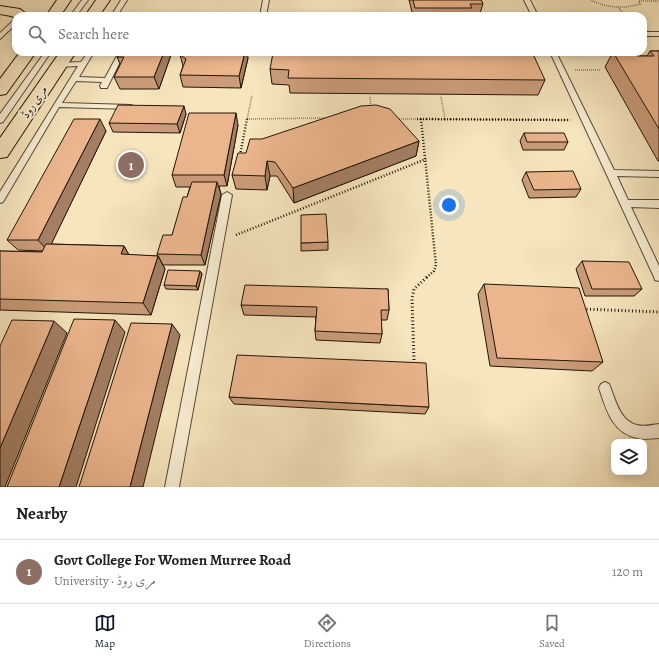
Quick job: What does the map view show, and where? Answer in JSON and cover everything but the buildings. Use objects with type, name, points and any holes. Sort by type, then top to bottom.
[{"type":"main road","points":[[56,12],[64,0]]},
{"type":"main road","points":[[95,12],[103,0]]},
{"type":"main road","points":[[0,10],[15,12]]},
{"type":"main road","points":[[0,90],[25,56]]},
{"type":"main road","name":"مری روڈ","points":[[0,152],[63,59]]},
{"type":"lane","points":[[77,12],[85,0]]},
{"type":"lane","points":[[116,12],[124,0]]},
{"type":"lane","points":[[264,12],[266,0]]},
{"type":"lane","points":[[527,0],[533,12]]},
{"type":"lane","points":[[0,37],[12,24]]},
{"type":"lane","points":[[647,34],[659,34]]},
{"type":"lane","points":[[0,120],[45,56]]},
{"type":"lane","points":[[0,200],[57,105],[89,56]]},
{"type":"lane","points":[[74,79],[105,83],[120,56]]},
{"type":"lane","points":[[555,56],[659,277]]},
{"type":"lane","points":[[63,59],[84,64]]},
{"type":"lane","points":[[57,105],[140,107]]},
{"type":"lane","points":[[610,173],[659,174]]},
{"type":"lane","points":[[172,487],[227,195]]},
{"type":"lane","points":[[625,203],[659,204]]},
{"type":"lane","points":[[605,388],[615,415],[625,427],[636,432],[659,432]]},
{"type":"path","points":[[591,0],[604,6],[618,7],[637,5],[640,4],[639,1],[659,1]]},
{"type":"path","points":[[618,7],[622,12]]},
{"type":"path","points":[[561,69],[600,70]]},
{"type":"path","points":[[238,161],[252,95]]},
{"type":"path","points":[[370,97],[371,111]]},
{"type":"path","points":[[441,97],[445,119]]},
{"type":"path","points":[[247,119],[333,118]]},
{"type":"path","points":[[393,119],[586,120]]},
{"type":"path","points":[[414,360],[412,299],[414,289],[434,271],[436,265],[421,119]]},
{"type":"path","points":[[218,242],[426,159]]},
{"type":"path","points":[[582,316],[580,309],[659,312]]},
{"type":"place","name":"Govt College For Women Murree Road","points":[[131,165]]}]
